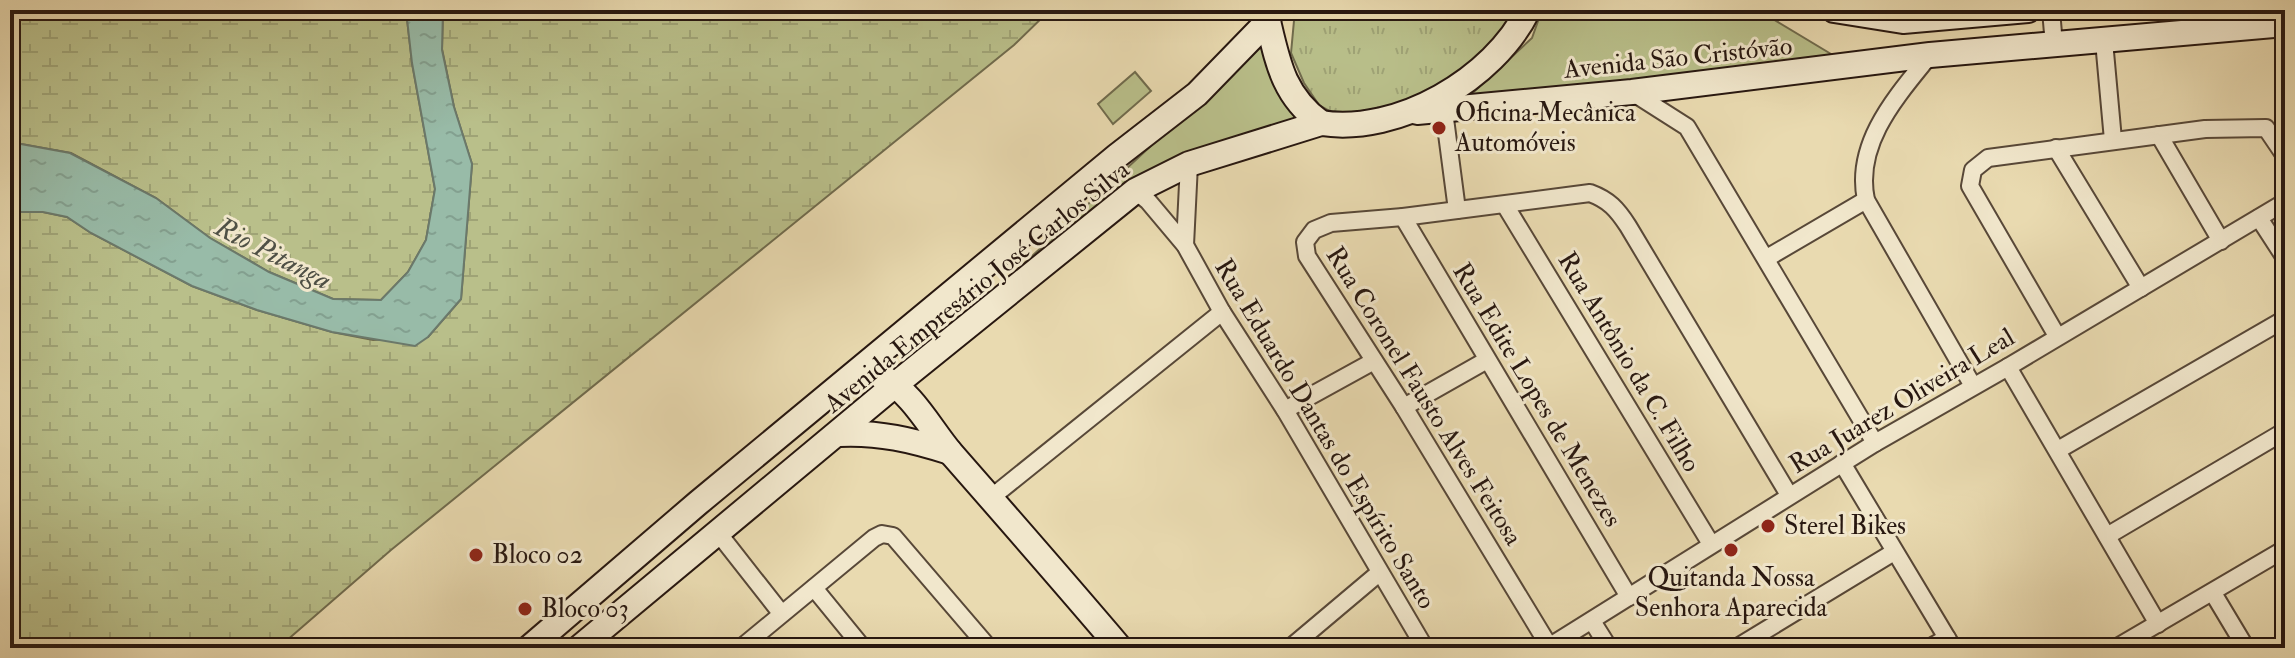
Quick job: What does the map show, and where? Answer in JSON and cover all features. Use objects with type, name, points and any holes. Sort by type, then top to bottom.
[{"type":"main road","name":"Avenida Empresário José Carlos Silva","points":[[586,645],[896,384],[1135,191],[1189,164],[1321,123],[1342,125],[1411,112],[1466,81],[1490,61],[1528,10]]},
{"type":"main road","points":[[1834,10],[1903,21],[2028,10]]},
{"type":"main road","name":"Avenida Empresário José Carlos Silva","points":[[529,648],[698,503],[1117,156],[1197,94],[1269,16]]},
{"type":"main road","points":[[1269,16],[1278,60],[1290,90],[1306,112],[1321,123]]},
{"type":"main road","name":"Avenida São Cristóvão","points":[[1411,112],[1632,92],[1930,55],[2285,24]]},
{"type":"main road","points":[[857,374],[865,371],[874,373],[896,384],[950,452],[1120,648]]},
{"type":"main road","points":[[839,434],[882,434],[950,452]]},
{"type":"street","points":[[2051,10],[2054,45]]},
{"type":"street","points":[[2104,41],[2113,140]]},
{"type":"street","points":[[1930,55],[1897,96],[1872,140],[1863,185],[1866,200],[1973,386]]},
{"type":"street","points":[[1632,92],[1687,127],[1875,443]]},
{"type":"street","points":[[1444,111],[1457,210]]},
{"type":"street","points":[[2057,336],[1970,186],[1973,170],[1984,159],[2205,129],[2260,127],[2269,131],[2285,156]]},
{"type":"street","points":[[2159,135],[2221,241]]},
{"type":"street","points":[[2056,148],[2141,288]]},
{"type":"street","name":"Rua Eduardo Dantas do Espírito Santo","points":[[1185,245],[1189,164]]},
{"type":"street","name":"Rua Eduardo Dantas do Espírito Santo","points":[[1135,191],[1148,201],[1185,245],[1222,312],[1285,410],[1425,648]]},
{"type":"street","name":"Rua Coronel Fausto Alves Feitosa","points":[[1548,647],[1404,407],[1307,256],[1305,242],[1314,230],[1331,223],[1590,193],[1612,203],[1789,495]]},
{"type":"street","points":[[1767,258],[1866,200]]},
{"type":"street","name":"Rua Juarez Oliveira Leal","points":[[1548,647],[1875,443],[2285,202]]},
{"type":"street","name":"Rua Antônio da C. Filho","points":[[1505,205],[1711,544]]},
{"type":"street","name":"Rua Edite Lopes de Menezes","points":[[1403,217],[1629,597]]},
{"type":"street","points":[[2259,218],[2285,258]]},
{"type":"street","points":[[992,497],[1222,312]]},
{"type":"street","points":[[2058,450],[2285,319]]},
{"type":"street","points":[[1404,407],[1487,360]]},
{"type":"street","points":[[1285,410],[1374,361]]},
{"type":"street","points":[[2008,367],[2158,624]]},
{"type":"street","points":[[2107,536],[2285,431]]},
{"type":"street","points":[[1842,463],[1950,643],[1929,648]]},
{"type":"street","points":[[719,534],[781,613]]},
{"type":"street","points":[[741,648],[878,536],[893,536],[989,648]]},
{"type":"street","points":[[2123,646],[2285,549]]},
{"type":"street","points":[[1736,648],[1894,552]]},
{"type":"street","points":[[1290,648],[1379,573]]},
{"type":"street","points":[[814,588],[863,648]]},
{"type":"street","points":[[2213,593],[2246,648]]},
{"type":"street","points":[[1592,621],[1609,648]]},
{"type":"green space","points":[[10,10],[406,10],[412,63],[435,189],[426,240],[408,272],[381,300],[333,299],[269,272],[210,238],[156,198],[71,153],[10,142]]},
{"type":"green space","points":[[443,10],[1050,10],[1014,45],[391,550],[278,648],[10,648],[10,212],[43,212],[67,217],[91,233],[192,286],[257,310],[332,332],[373,340],[428,337],[461,299],[472,164],[454,107],[442,49]]},
{"type":"green space","points":[[1295,10],[1520,10],[1482,56],[1412,103],[1337,115],[1319,105],[1304,83],[1291,53]]},
{"type":"green space","points":[[1542,10],[1758,10],[1841,60],[1465,100],[1532,38]]},
{"type":"green space","points":[[1264,38],[1276,87],[1299,122],[1192,156],[1004,282],[1235,68]]},
{"type":"green space","points":[[1135,72],[1151,91],[1113,124],[1098,104]]},
{"type":"water","name":"Rio Pitanga","points":[[406,10],[443,10],[442,50],[454,107],[472,164],[461,299],[428,337],[415,346],[332,332],[257,310],[192,286],[91,233],[67,217],[43,212],[10,212],[10,142],[70,153],[156,198],[210,238],[269,272],[333,299],[381,300],[408,272],[426,240],[435,189],[412,63]]},
{"type":"place","name":"Oficina Mecânica Automóveis","points":[[1439,128]]},
{"type":"place","name":"Sterel Bikes","points":[[1768,526]]},
{"type":"place","name":"Quitanda Nossa Senhora Aparecida","points":[[1731,550]]},
{"type":"place","name":"Bloco 02","points":[[476,555]]},
{"type":"place","name":"Bloco 03","points":[[525,609]]}]
